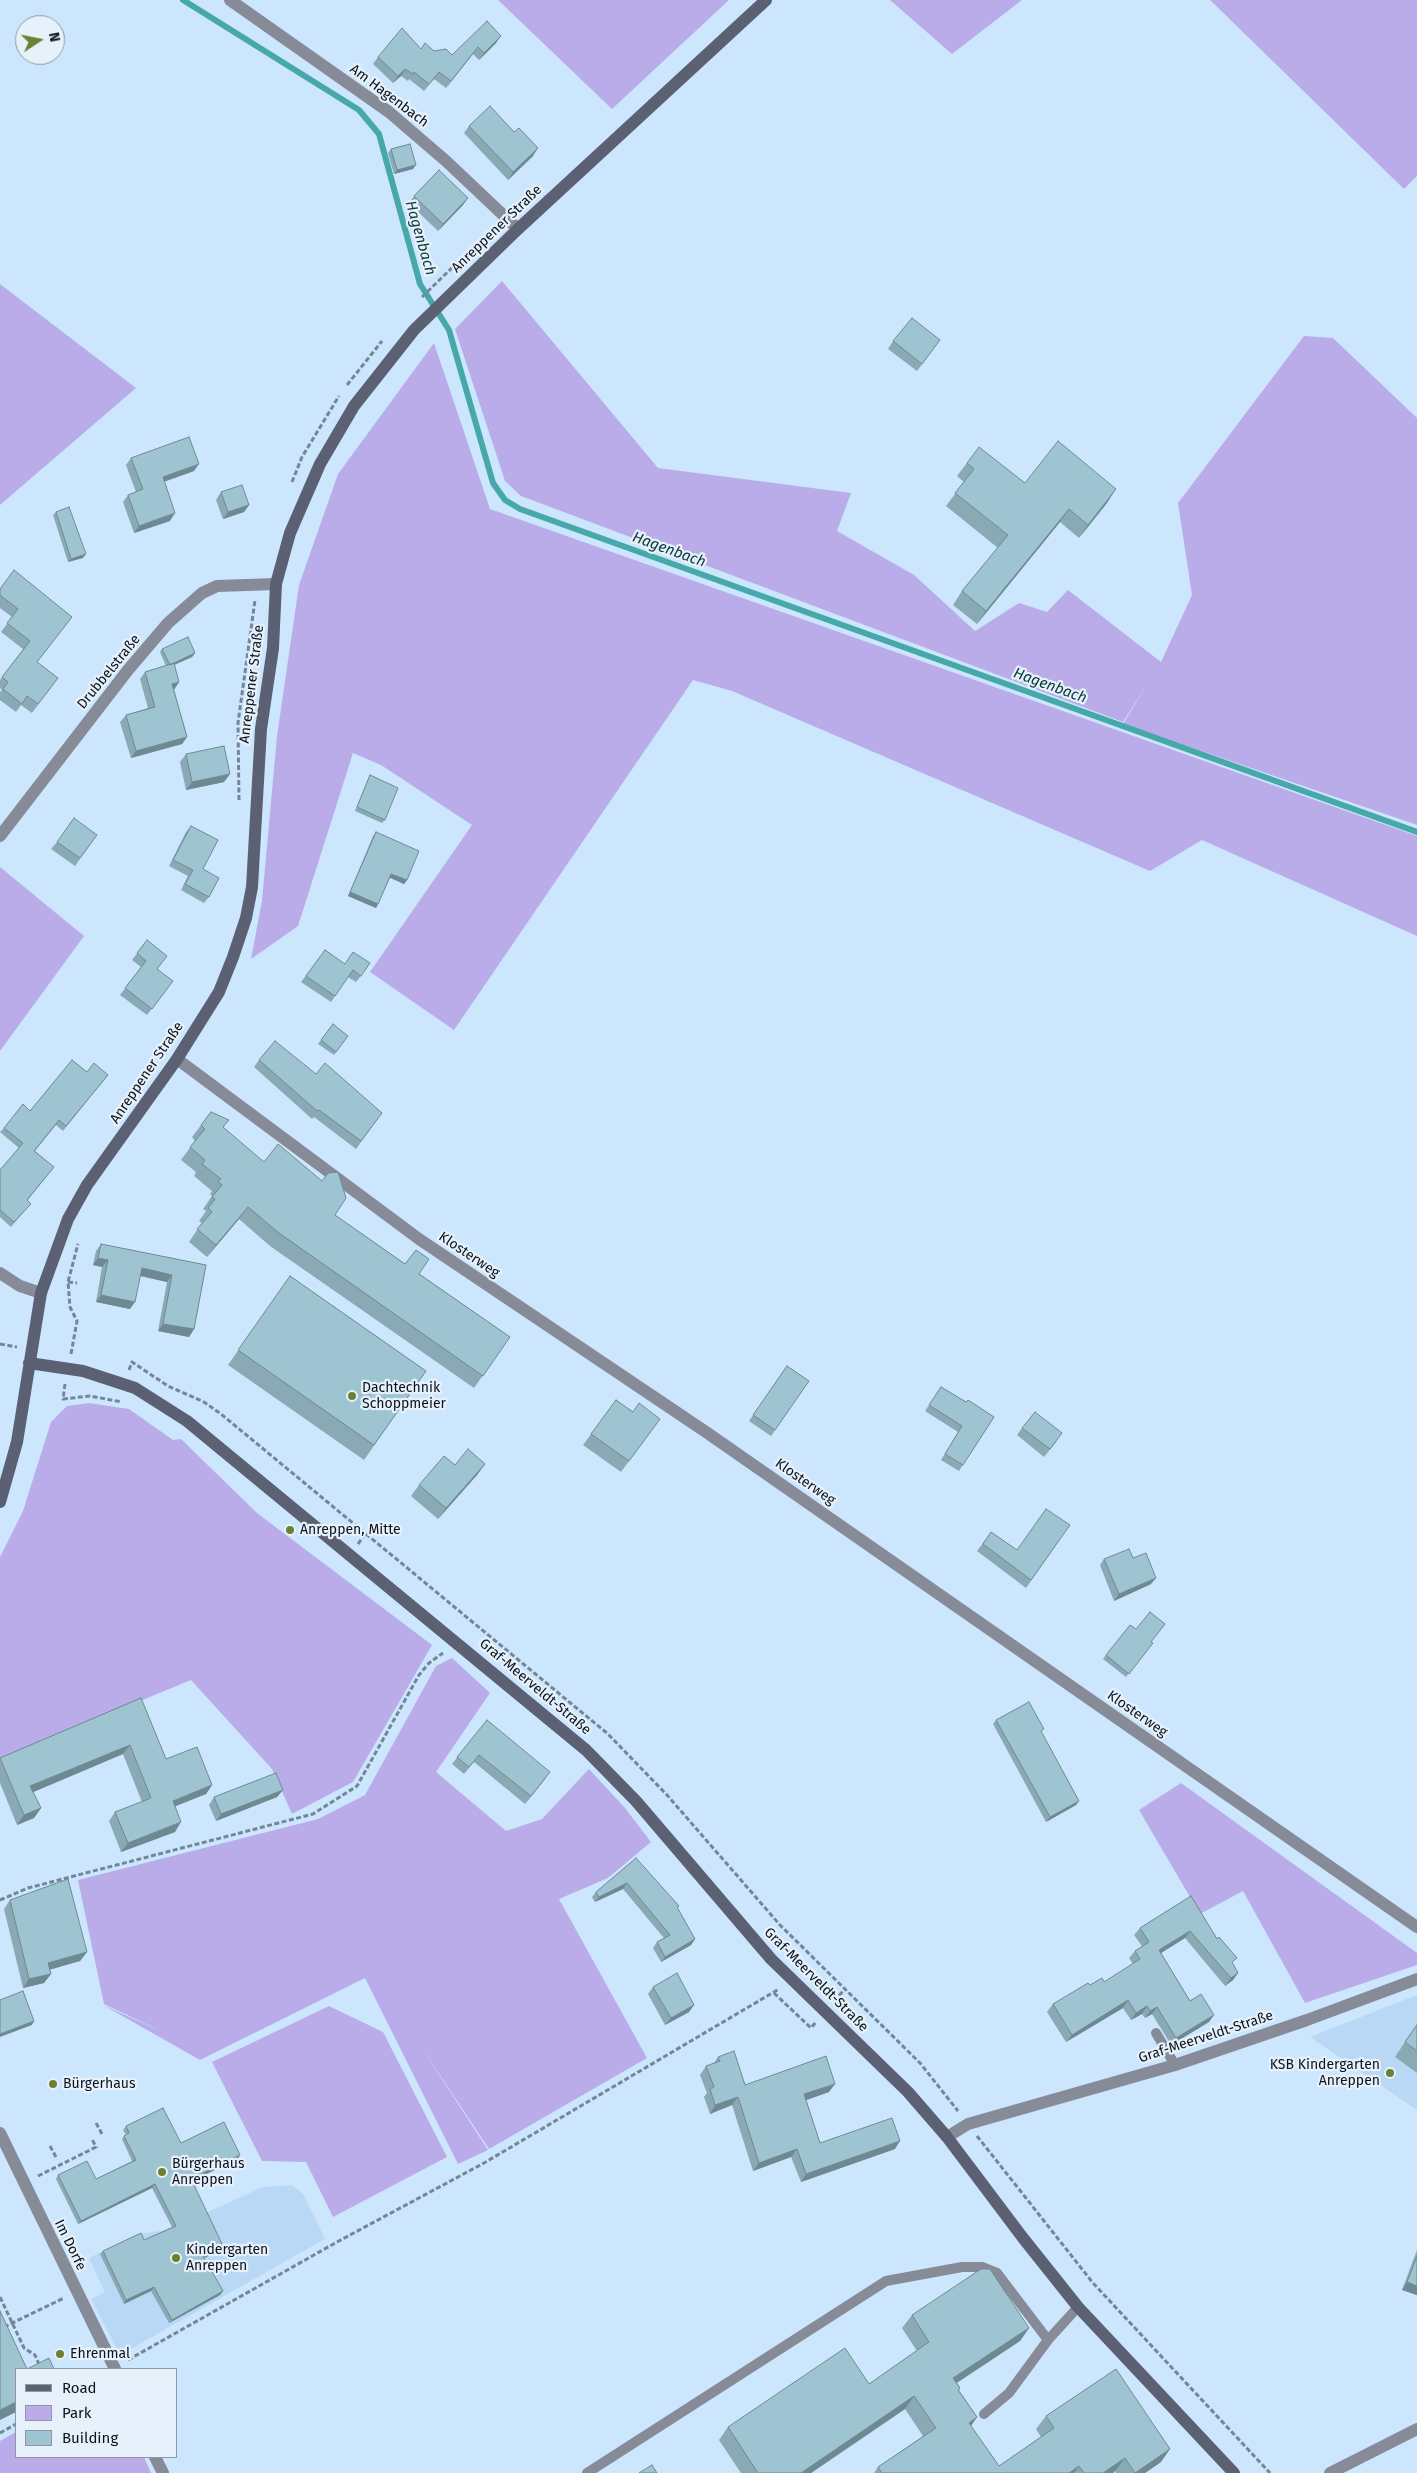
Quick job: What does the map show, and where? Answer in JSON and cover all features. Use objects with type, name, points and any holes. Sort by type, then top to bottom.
[{"type":"main road","name":"Anreppener Straße","points":[[0,1502],[17,1442],[41,1293],[62,1234],[77,1202],[177,1059],[219,992],[246,918],[252,887],[261,729],[273,648],[276,584],[290,533],[320,464],[354,406],[414,330],[518,229],[766,0]]},
{"type":"main road","name":"Graf-Meerveldt-Straße","points":[[29,1363],[83,1371],[135,1388],[180,1416],[458,1642],[586,1750],[610,1773],[791,1980],[908,2092],[947,2137],[1022,2238],[1078,2307],[1234,2473]]},
{"type":"street","name":"Am Hagenbach","points":[[230,0],[388,112],[446,161],[518,229]]},
{"type":"street","name":"Drubbelstraße","points":[[0,836],[128,670],[168,623],[202,593],[217,586],[276,584]]},
{"type":"street","name":"Klosterweg","points":[[177,1059],[419,1239],[714,1438],[1417,1927]]},
{"type":"street","points":[[0,1272],[20,1286],[41,1293]]},
{"type":"street","name":"Graf-Meerveldt-Straße","points":[[947,2137],[968,2124],[1175,2065],[1307,2020],[1417,1979]]},
{"type":"street","name":"Im Dorfe","points":[[0,2134],[114,2368]]},
{"type":"street","points":[[1330,2473],[1417,2429]]},
{"type":"street","points":[[156,2458],[163,2473]]},
{"type":"lane","points":[[1156,2033],[1175,2065]]},
{"type":"lane","points":[[587,2473],[886,2281],[962,2267],[982,2267],[997,2273],[1048,2340]]},
{"type":"lane","points":[[984,2414],[1009,2393],[1048,2340],[1078,2307]]},
{"type":"path","points":[[239,808],[238,723],[249,629],[258,585]]},
{"type":"path","points":[[68,1282],[77,1283]]},
{"type":"path","points":[[0,1344],[18,1347]]},
{"type":"path","points":[[0,1900],[28,1888],[313,1814],[357,1786],[419,1675],[429,1663],[458,1642]]},
{"type":"path","points":[[116,2368],[337,2242],[484,2163],[780,1989],[791,1980]]},
{"type":"path","points":[[96,2123],[102,2134]]},
{"type":"path","points":[[968,2124],[1093,2283],[1270,2473]]},
{"type":"path","points":[[50,2146],[56,2157]]},
{"type":"path","points":[[0,2297],[24,2348],[35,2355],[41,2368]]},
{"type":"path","points":[[2,2328],[13,2323]]},
{"type":"path","points":[[0,2433],[15,2425]]},
{"type":"shaded area","name":"KSB Kindergarten Anreppen","points":[[1417,1995],[1417,2110],[1310,2037]]},
{"type":"shaded area","points":[[292,2185],[303,2194],[325,2239],[120,2355],[91,2299],[105,2292],[89,2258],[138,2234],[168,2230],[263,2187]]},
{"type":"green space","points":[[498,0],[729,0],[612,109]]},
{"type":"green space","points":[[890,0],[1022,0],[952,54]]},
{"type":"green space","points":[[1210,0],[1417,0],[1417,176],[1404,189]]},
{"type":"green space","points":[[502,281],[658,468],[851,493],[837,531],[914,575],[975,631],[1019,603],[1047,612],[1068,590],[1161,662],[1192,595],[1178,503],[1304,336],[1333,338],[1417,418],[1417,825],[1123,724],[1148,683],[1123,722],[521,496],[505,481],[455,329]]},
{"type":"green space","points":[[0,284],[136,388],[0,505]]},
{"type":"green space","points":[[434,343],[490,509],[1417,836],[1417,936],[1202,840],[1150,871],[732,691],[693,680],[454,1030],[370,972],[472,825],[381,765],[353,753],[298,926],[251,959],[262,901],[277,736],[299,585],[338,474]]},
{"type":"green space","points":[[0,867],[84,936],[0,1051]]},
{"type":"green space","points":[[89,1403],[129,1409],[173,1440],[181,1439],[257,1513],[432,1645],[353,1782],[292,1814],[272,1769],[191,1680],[0,1759],[0,1557],[23,1511],[51,1422],[67,1406]]},
{"type":"green space","points":[[452,1658],[490,1693],[436,1772],[506,1831],[542,1819],[589,1769],[625,1808],[651,1842],[608,1878],[559,1899],[647,2058],[489,2149],[420,2045],[488,2150],[458,2164],[365,1978],[200,2060],[103,2005],[165,2033],[104,2004],[78,1880],[318,1819],[365,1795],[436,1666]]},
{"type":"green space","points":[[1181,1783],[1417,1953],[1417,1965],[1305,2003],[1243,1891],[1200,1914],[1139,1810]]},
{"type":"green space","points":[[329,2006],[383,2032],[447,2157],[333,2217],[306,2162],[262,2161],[212,2062]]},
{"type":"green space","points":[[15,2433],[15,2458],[144,2458],[151,2473],[0,2473],[0,2441]]},
{"type":"building","points":[[487,21],[501,36],[484,53],[478,47],[451,81],[439,72],[429,84],[414,72],[413,74],[405,69],[398,76],[378,57],[402,28],[421,49],[425,43],[434,51],[446,49],[452,55]]},
{"type":"building","points":[[490,106],[514,132],[519,128],[538,148],[513,172],[469,126]]},
{"type":"building","points":[[410,144],[416,165],[397,170],[391,149]]},
{"type":"building","points":[[439,170],[468,198],[443,224],[414,196]]},
{"type":"building","points":[[912,318],[940,340],[922,364],[893,341]]},
{"type":"building","points":[[189,437],[199,464],[163,477],[175,513],[139,526],[128,495],[143,489],[131,458]]},
{"type":"building","points":[[1058,441],[1116,489],[1088,525],[1069,509],[986,611],[962,591],[1008,535],[955,493],[974,469],[967,463],[979,447],[1025,483]]},
{"type":"building","points":[[242,485],[249,505],[228,512],[221,492]]},
{"type":"building","points":[[69,507],[86,554],[71,559],[56,512]]},
{"type":"building","points":[[14,570],[72,617],[37,662],[58,678],[38,704],[27,696],[22,704],[3,689],[8,682],[2,677],[30,641],[7,623],[18,609],[0,595],[0,589]]},
{"type":"building","points":[[188,637],[195,653],[170,665],[162,649]]},
{"type":"building","points":[[174,663],[179,682],[172,684],[187,737],[136,751],[126,715],[155,707],[145,672]]},
{"type":"building","points":[[224,746],[230,774],[192,782],[186,754]]},
{"type":"building","points":[[370,775],[398,788],[385,820],[357,807]]},
{"type":"building","points":[[74,818],[97,835],[80,858],[57,842]]},
{"type":"building","points":[[191,826],[218,840],[203,869],[219,878],[209,897],[185,884],[193,870],[173,860]]},
{"type":"building","points":[[376,832],[419,851],[407,880],[391,874],[378,904],[350,892]]},
{"type":"building","points":[[147,940],[167,956],[157,969],[173,981],[152,1009],[125,988],[146,961],[137,953]]},
{"type":"building","points":[[325,950],[345,964],[353,952],[370,963],[361,976],[353,970],[335,996],[306,976]]},
{"type":"building","points":[[333,1024],[348,1036],[336,1052],[321,1040]]},
{"type":"building","points":[[275,1041],[316,1074],[325,1063],[382,1113],[361,1141],[319,1110],[317,1111],[259,1060]]},
{"type":"building","points":[[72,1060],[87,1072],[94,1063],[108,1075],[66,1126],[59,1120],[34,1151],[54,1167],[27,1200],[31,1204],[14,1222],[0,1210],[0,1170],[23,1143],[4,1128],[23,1104],[30,1111]]},
{"type":"building","points":[[211,1112],[229,1120],[223,1127],[264,1162],[278,1144],[322,1181],[328,1173],[338,1172],[346,1198],[335,1215],[405,1264],[416,1250],[429,1259],[419,1274],[510,1337],[483,1376],[279,1233],[248,1207],[216,1245],[197,1229],[212,1212],[208,1208],[215,1199],[212,1197],[222,1185],[218,1182],[221,1179],[202,1164],[205,1160],[190,1147],[205,1129],[201,1125]]},
{"type":"building","points":[[101,1244],[206,1265],[194,1329],[163,1324],[172,1275],[142,1268],[135,1302],[101,1295],[108,1260],[98,1258]]},
{"type":"building","points":[[290,1276],[426,1371],[374,1445],[238,1350]]},
{"type":"building","points":[[787,1366],[809,1381],[775,1430],[753,1415]]},
{"type":"building","points":[[941,1387],[966,1402],[968,1400],[994,1417],[963,1465],[945,1454],[962,1426],[929,1405]]},
{"type":"building","points":[[616,1400],[633,1412],[639,1403],[660,1419],[629,1461],[591,1434]]},
{"type":"building","points":[[1035,1412],[1062,1433],[1050,1449],[1022,1428]]},
{"type":"building","points":[[468,1449],[485,1464],[446,1508],[419,1485],[444,1456],[455,1465]]},
{"type":"building","points":[[1046,1509],[1070,1525],[1031,1580],[983,1544],[991,1532],[1017,1550]]},
{"type":"building","points":[[1129,1549],[1133,1558],[1146,1553],[1156,1578],[1119,1594],[1104,1559]]},
{"type":"building","points":[[1150,1612],[1165,1624],[1129,1674],[1106,1655],[1130,1625],[1136,1629]]},
{"type":"building","points":[[141,1698],[166,1759],[197,1747],[212,1785],[173,1801],[181,1822],[128,1843],[115,1812],[151,1798],[130,1745],[30,1786],[41,1808],[24,1815],[0,1758]]},
{"type":"building","points":[[1029,1702],[1044,1729],[1041,1731],[1079,1801],[1050,1817],[996,1720]]},
{"type":"building","points":[[487,1720],[550,1772],[531,1796],[479,1755],[469,1767],[457,1757]]},
{"type":"building","points":[[276,1773],[283,1790],[221,1814],[214,1797]]},
{"type":"building","points":[[636,1858],[679,1906],[677,1907],[695,1939],[665,1957],[657,1942],[670,1935],[627,1883],[599,1897],[596,1892]]},
{"type":"building","points":[[68,1879],[87,1952],[48,1963],[51,1974],[29,1979],[10,1900]]},
{"type":"building","points":[[1191,1896],[1217,1939],[1219,1937],[1237,1958],[1232,1962],[1238,1973],[1231,1978],[1190,1931],[1159,1950],[1190,2001],[1201,1994],[1214,2015],[1176,2038],[1157,2007],[1150,2011],[1147,2006],[1136,2013],[1128,2000],[1072,2035],[1053,2004],[1088,1983],[1090,1985],[1102,1978],[1104,1982],[1140,1959],[1135,1951],[1149,1942],[1140,1928]]},
{"type":"building","points":[[677,1973],[694,2005],[671,2018],[653,1987]]},
{"type":"building","points":[[23,1991],[34,2021],[0,2034],[0,2000]]},
{"type":"building","points":[[1417,2025],[1417,2051],[1405,2042]]},
{"type":"building","points":[[734,2051],[745,2085],[826,2056],[835,2084],[804,2094],[820,2143],[892,2118],[900,2141],[806,2174],[797,2149],[759,2163],[738,2097],[715,2105],[710,2089],[714,2087],[706,2066],[720,2061],[718,2057]]},
{"type":"building","points":[[163,2108],[181,2143],[224,2122],[240,2155],[197,2176],[200,2183],[194,2185],[223,2246],[203,2256],[223,2291],[172,2320],[154,2287],[126,2300],[103,2251],[141,2233],[144,2240],[176,2226],[155,2184],[81,2221],[58,2175],[87,2161],[96,2179],[136,2160],[124,2136],[129,2133],[126,2126]]},
{"type":"building","points":[[1417,2256],[1417,2286],[1407,2282]]},
{"type":"building","points":[[981,2269],[990,2269],[1029,2328],[953,2378],[960,2388],[958,2390],[977,2417],[969,2423],[999,2466],[1054,2428],[1046,2416],[1116,2369],[1170,2449],[1135,2473],[1125,2458],[1103,2473],[1084,2473],[1079,2466],[1069,2473],[882,2473],[878,2467],[936,2428],[914,2396],[801,2473],[758,2473],[728,2427],[845,2348],[869,2384],[929,2342],[912,2315]]},
{"type":"building","points":[[0,2311],[27,2368],[15,2368],[15,2402],[0,2410]]},
{"type":"building","points":[[49,2358],[54,2368],[29,2368]]},
{"type":"building","points":[[652,2465],[657,2473],[639,2473]]},
{"type":"waterway","name":"Hagenbach","points":[[183,0],[359,110],[379,134],[420,284],[449,330],[493,483],[505,500],[520,509],[1417,832]]},
{"type":"place","name":"Dachtechnik Schoppmeier","points":[[352,1396]]},
{"type":"place","name":"Anreppen, Mitte","points":[[290,1530]]},
{"type":"place","name":"KSB Kindergarten Anreppen","points":[[1390,2073]]},
{"type":"place","name":"Bürgerhaus","points":[[53,2084]]},
{"type":"place","name":"Bürgerhaus Anreppen","points":[[162,2172]]},
{"type":"place","name":"Kindergarten Anreppen","points":[[176,2258]]},
{"type":"place","name":"Ehrenmal","points":[[60,2354]]}]
